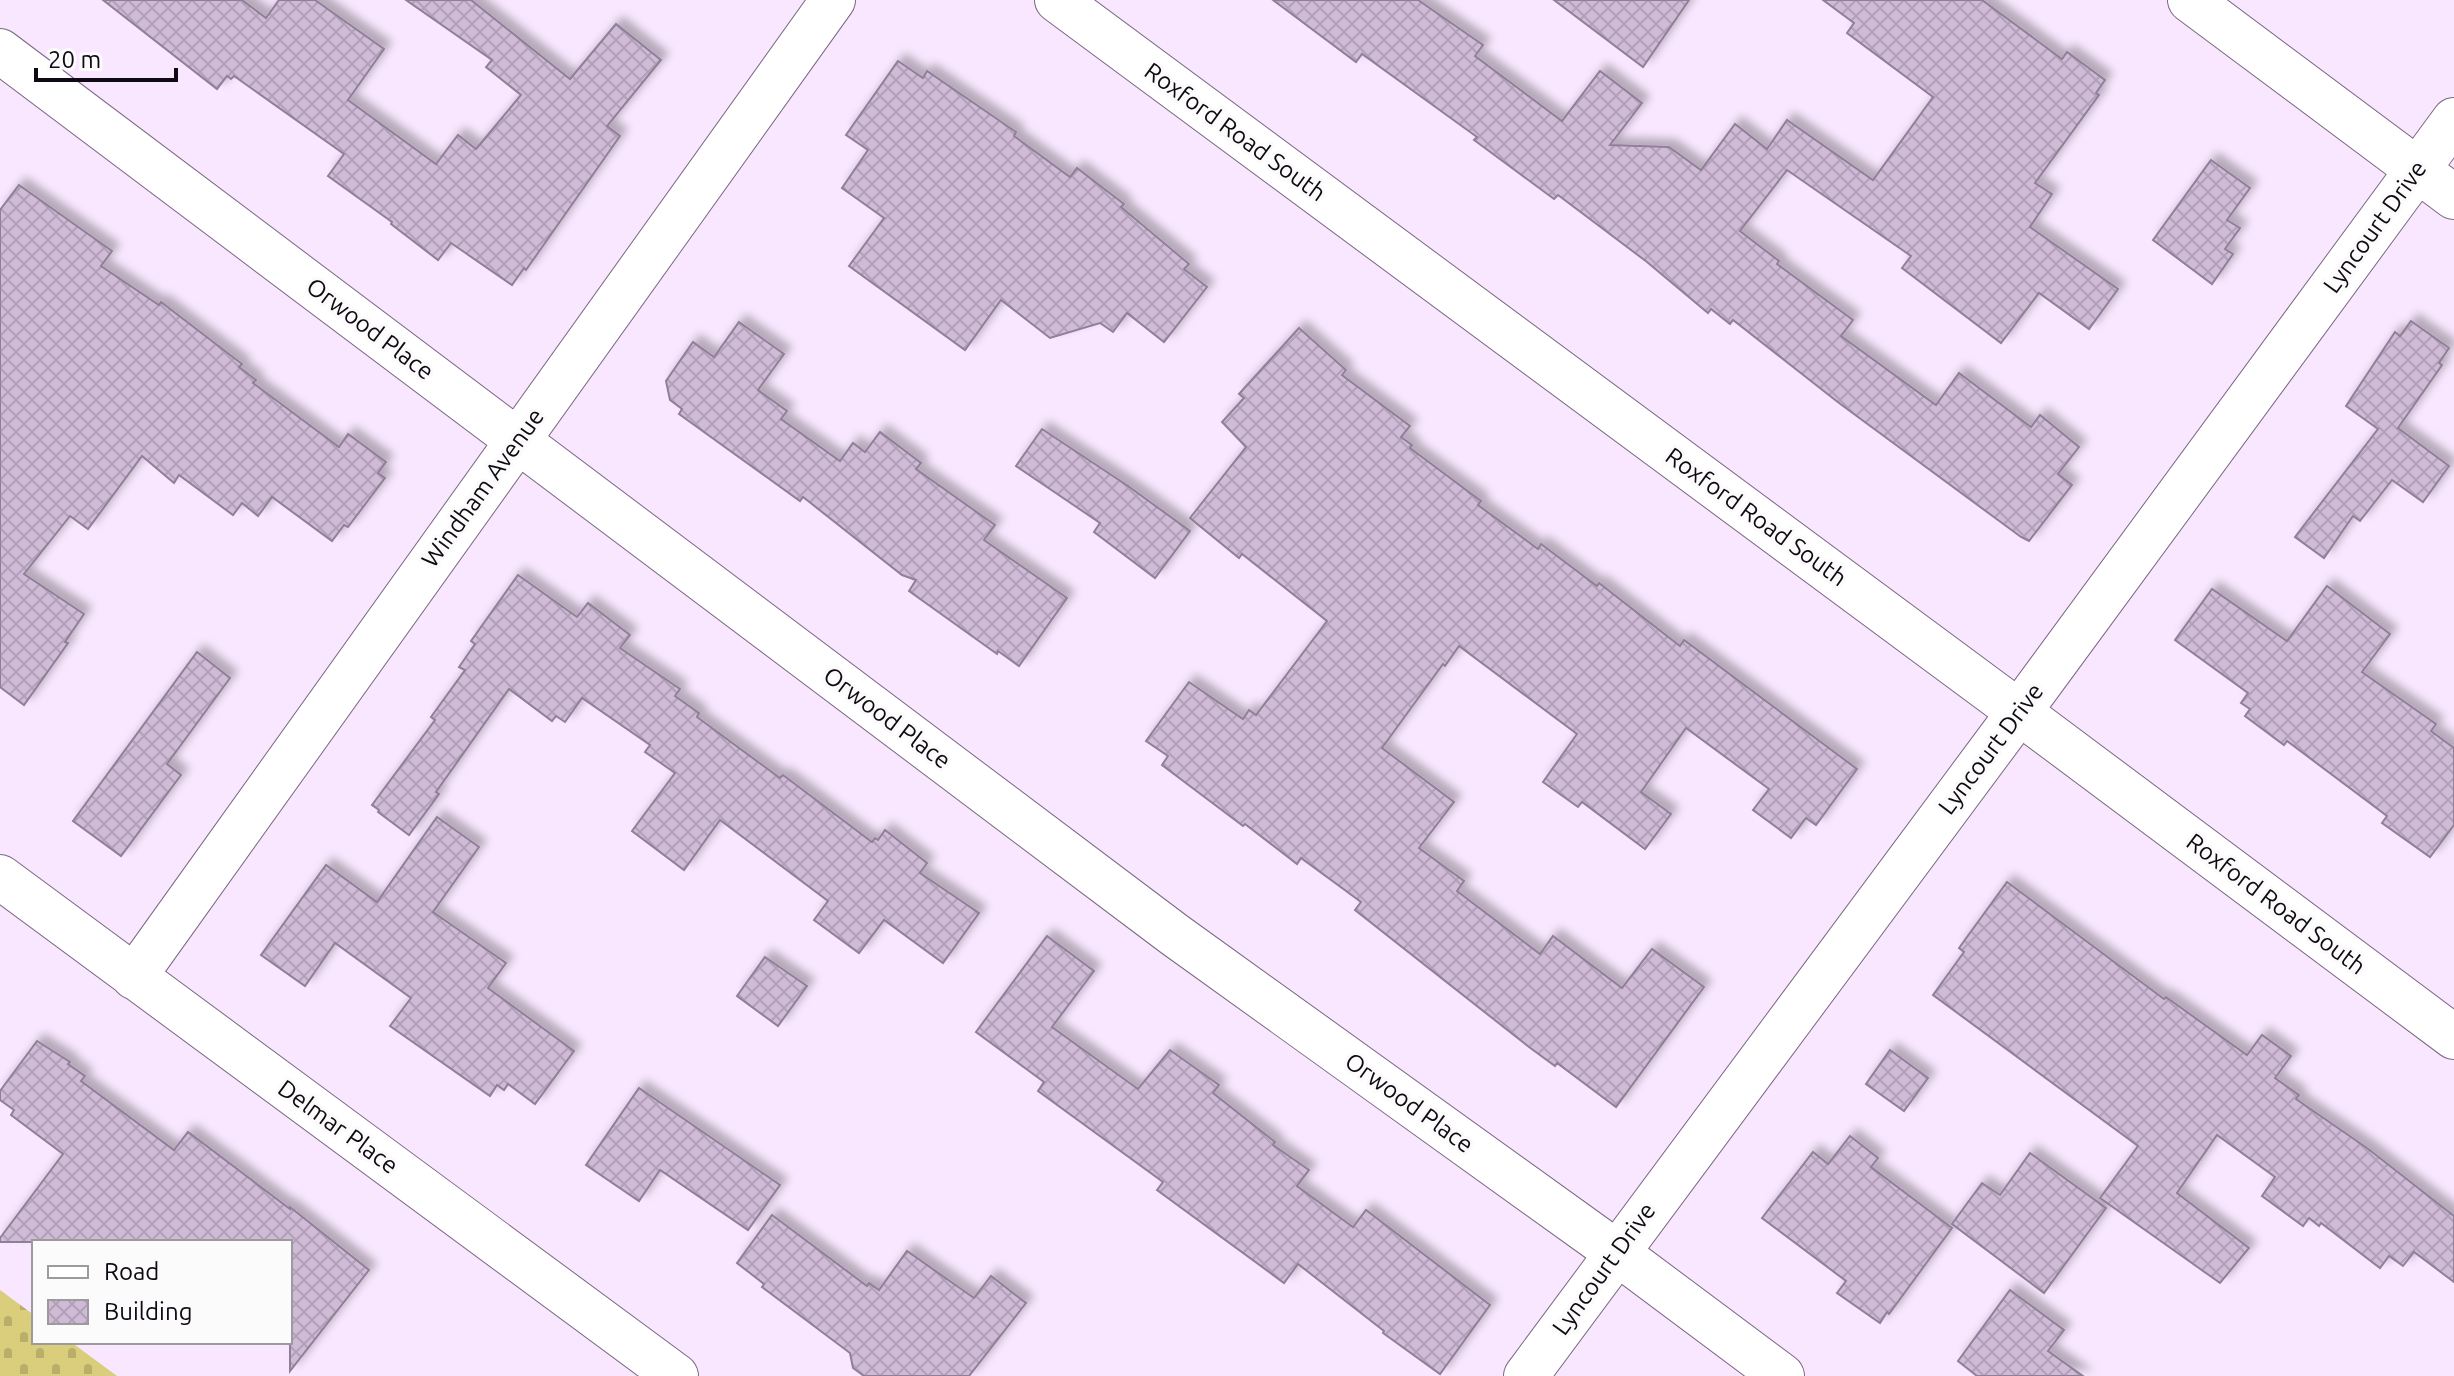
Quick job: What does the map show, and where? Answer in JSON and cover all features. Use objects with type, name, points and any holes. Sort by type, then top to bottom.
[{"type":"street","name":"Windham Avenue","points":[[134,977],[833,0]]},
{"type":"street","name":"Roxford Road South","points":[[1057,0],[2454,1037]]},
{"type":"street","points":[[2190,0],[2454,197]]},
{"type":"street","name":"Orwood Place","points":[[0,51],[1175,935],[1616,1252],[1782,1376]]},
{"type":"street","name":"Lyncourt Drive","points":[[1526,1376],[2454,120]]},
{"type":"street","name":"Delmar Place","points":[[0,877],[676,1376]]},
{"type":"green space","points":[[0,1290],[32,1314],[32,1344],[74,1344],[117,1376],[0,1376]]},
{"type":"building","points":[[103,0],[242,0],[266,18],[279,0],[315,0],[384,49],[348,100],[436,164],[458,135],[476,149],[521,95],[486,67],[492,60],[406,0],[471,0],[570,79],[616,24],[661,60],[607,126],[620,136],[526,270],[524,268],[512,285],[451,243],[438,260],[328,176],[344,154],[234,76],[231,79],[227,76],[217,89]]},
{"type":"building","points":[[1273,0],[1418,0],[1483,45],[1475,56],[1562,121],[1600,71],[1642,103],[1610,145],[1669,147],[1701,170],[1735,124],[1767,149],[1787,120],[1873,180],[1933,97],[1847,33],[1854,23],[1823,0],[1982,0],[2062,59],[2067,52],[2105,80],[2096,93],[2099,95],[2035,183],[2052,194],[2030,227],[2118,289],[2089,329],[2039,293],[2001,343],[1902,268],[1911,256],[1787,170],[1740,231],[1779,261],[1777,264],[1853,320],[1841,336],[1936,405],[1959,373],[2031,427],[2040,415],[2079,447],[2058,474],[2072,485],[2029,541],[2021,537],[1839,403],[1733,320],[1730,324],[1711,309],[1708,313],[1558,195],[1554,199],[1474,140],[1477,137],[1362,54],[1356,62]]},
{"type":"building","points":[[1554,0],[1689,0],[1643,67]]},
{"type":"building","points":[[898,61],[923,78],[927,71],[1016,132],[1014,136],[1070,177],[1077,168],[1124,204],[1121,207],[1189,264],[1184,269],[1207,287],[1164,342],[1127,313],[1113,332],[1100,323],[1050,338],[1001,300],[965,350],[849,266],[884,218],[842,188],[868,150],[846,135]]},
{"type":"building","points":[[2211,160],[2250,188],[2227,220],[2240,228],[2225,249],[2233,254],[2212,284],[2153,240]]},
{"type":"building","points":[[19,185],[112,251],[101,266],[159,305],[161,302],[242,364],[239,367],[256,380],[253,383],[339,447],[348,434],[386,462],[378,473],[385,478],[348,527],[344,525],[332,541],[272,497],[258,516],[242,503],[233,515],[179,475],[174,483],[142,456],[88,529],[70,516],[24,574],[84,614],[65,642],[68,643],[24,705],[0,687],[0,210]]},
{"type":"building","points":[[2411,321],[2449,348],[2439,363],[2442,365],[2398,428],[2449,466],[2423,502],[2392,480],[2360,521],[2353,516],[2324,558],[2295,537],[2378,429],[2346,406],[2395,332],[2400,336]]},
{"type":"building","points":[[739,322],[784,354],[758,390],[787,411],[781,419],[840,461],[853,443],[865,452],[880,432],[921,463],[916,469],[995,525],[984,540],[1067,598],[1019,666],[998,651],[997,654],[909,591],[916,580],[902,575],[803,497],[800,501],[679,414],[682,409],[670,400],[666,381],[693,342],[714,357]]},
{"type":"building","points":[[1299,328],[1346,370],[1342,375],[1410,426],[1401,437],[1412,445],[1410,448],[1481,501],[1478,505],[1538,549],[1541,544],[1597,586],[1599,583],[1680,646],[1684,640],[1857,769],[1816,825],[1806,818],[1791,838],[1753,810],[1769,789],[1686,728],[1641,792],[1671,814],[1645,849],[1582,802],[1578,807],[1543,782],[1577,734],[1459,646],[1382,748],[1454,802],[1419,848],[1464,881],[1457,891],[1540,954],[1553,936],[1622,988],[1652,949],[1704,987],[1616,1107],[1557,1063],[1555,1066],[1529,1047],[1355,910],[1361,902],[1301,858],[1297,864],[1162,765],[1168,756],[1146,741],[1189,682],[1243,719],[1249,710],[1256,715],[1327,621],[1242,554],[1239,558],[1190,518],[1246,447],[1222,422],[1244,398],[1239,394]]},
{"type":"building","points":[[1042,429],[1190,531],[1155,578],[1094,532],[1100,523],[1016,466]]},
{"type":"building","points":[[518,575],[577,617],[588,603],[630,635],[620,648],[680,689],[675,696],[699,713],[697,717],[780,778],[783,775],[872,842],[875,838],[878,840],[885,830],[927,863],[920,873],[979,913],[943,963],[884,920],[859,953],[814,920],[828,901],[720,820],[684,870],[632,831],[675,773],[645,752],[650,745],[582,698],[565,722],[556,716],[552,721],[509,689],[409,835],[378,812],[372,805],[435,720],[431,717],[465,670],[459,667],[475,644],[471,641]]},
{"type":"building","points":[[2327,586],[2390,634],[2362,672],[2436,724],[2431,731],[2454,748],[2454,825],[2430,857],[2382,823],[2387,816],[2287,741],[2284,745],[2245,716],[2250,709],[2241,703],[2248,693],[2175,640],[2212,589],[2287,641]]},
{"type":"building","points":[[197,652],[230,678],[167,764],[181,775],[121,856],[73,821]]},
{"type":"building","points":[[437,817],[479,847],[433,912],[506,963],[488,988],[574,1051],[535,1104],[508,1084],[504,1090],[497,1085],[490,1096],[390,1026],[411,998],[335,943],[305,986],[261,955],[326,865],[377,902]]},
{"type":"building","points":[[2007,882],[2164,999],[2166,997],[2247,1055],[2262,1035],[2291,1056],[2275,1078],[2299,1095],[2296,1099],[2367,1148],[2454,1216],[2454,1282],[2414,1252],[2403,1266],[2389,1256],[2380,1268],[2321,1223],[2319,1226],[2309,1218],[2303,1226],[2262,1196],[2275,1177],[2217,1135],[2177,1193],[2249,1248],[2220,1283],[2100,1198],[2138,1146],[1933,995],[1964,952],[1959,948]]},
{"type":"building","points":[[1047,936],[1094,971],[1052,1027],[1138,1089],[1170,1050],[1219,1085],[1213,1093],[1275,1142],[1273,1145],[1309,1170],[1297,1186],[1353,1227],[1366,1210],[1490,1305],[1440,1374],[1383,1333],[1298,1264],[1284,1283],[1157,1190],[1163,1182],[1038,1091],[1044,1082],[976,1032]]},
{"type":"building","points":[[765,957],[807,986],[778,1026],[737,996]]},
{"type":"building","points":[[37,1041],[70,1062],[68,1064],[85,1076],[81,1081],[174,1150],[188,1132],[369,1270],[290,1371],[292,1240],[0,1242],[63,1154],[11,1115],[14,1110],[0,1100],[0,1091]]},
{"type":"building","points":[[1890,1050],[1928,1078],[1904,1111],[1866,1084]]},
{"type":"building","points":[[639,1088],[780,1185],[748,1230],[660,1170],[639,1201],[586,1165]]},
{"type":"building","points":[[1850,1136],[1878,1158],[1871,1167],[1952,1228],[1880,1323],[1837,1293],[1846,1281],[1762,1218],[1813,1152],[1828,1164]]},
{"type":"building","points":[[2030,1153],[2106,1208],[2044,1293],[1952,1224],[1982,1183],[2000,1195]]},
{"type":"building","points":[[772,1215],[867,1286],[869,1283],[879,1290],[907,1251],[974,1298],[991,1276],[1026,1303],[969,1376],[864,1376],[853,1368],[850,1353],[762,1287],[764,1284],[737,1263]]},
{"type":"building","points":[[2010,1290],[2064,1330],[2048,1351],[2083,1376],[1977,1376],[1958,1361]]}]
